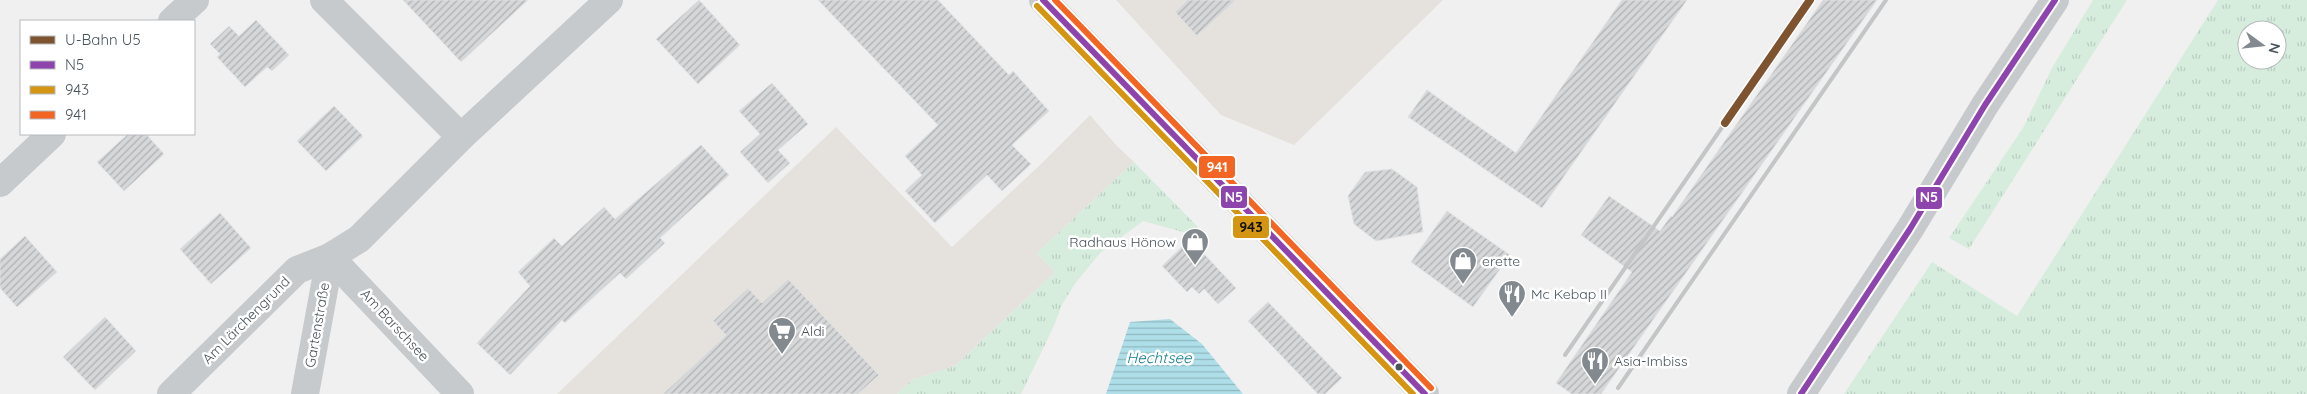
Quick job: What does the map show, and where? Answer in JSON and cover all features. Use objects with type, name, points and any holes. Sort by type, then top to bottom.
[{"type":"main road","points":[[1043,0],[1425,394]]},
{"type":"street","points":[[173,20],[195,0]]},
{"type":"street","points":[[324,0],[461,137]]},
{"type":"street","name":"Am Lärchengrund","points":[[171,394],[296,270],[330,257],[359,239],[461,137],[609,0]]},
{"type":"street","points":[[1801,394],[1910,229],[1984,106],[2055,0]]},
{"type":"street","points":[[0,182],[51,135]]},
{"type":"street","name":"Gartenstraße","points":[[305,394],[330,257]]},
{"type":"street","name":"Am Barschsee","points":[[330,257],[460,394]]},
{"type":"shaded area","points":[[1116,0],[1443,0],[1294,145],[1221,115]]},
{"type":"shaded area","points":[[1090,115],[1116,145],[1134,162],[1037,253],[1055,272],[955,366],[912,380],[897,394],[557,394],[836,127],[952,247],[1040,165]]},
{"type":"green space","points":[[2093,0],[2127,0],[1969,249],[1949,238],[2023,128],[2052,68]]},
{"type":"green space","points":[[2218,0],[2307,0],[2307,394],[1844,394],[1932,262],[2017,316]]},
{"type":"green space","points":[[1134,162],[1198,227],[1190,234],[1143,221],[1100,253],[1074,285],[1062,305],[1021,394],[897,394],[912,380],[955,366],[1055,272],[1037,253]]},
{"type":"water","name":"Hechtsee","points":[[1170,319],[1202,344],[1243,394],[1106,394],[1130,322]]},
{"type":"building","points":[[403,0],[528,0],[461,62]]},
{"type":"building","points":[[699,0],[740,45],[698,84],[656,39]]},
{"type":"building","points":[[818,0],[938,0],[1009,75],[1013,71],[1049,111],[1012,145],[1031,164],[1002,191],[987,175],[935,223],[905,191],[922,175],[905,156],[938,125]]},
{"type":"building","points":[[1187,0],[1236,0],[1197,36],[1175,12]]},
{"type":"building","points":[[1622,0],[1687,0],[1542,208],[1408,117],[1427,90],[1516,153]]},
{"type":"building","points":[[1823,0],[1877,0],[1601,394],[1572,394],[1556,383],[1632,272],[1581,235],[1609,196],[1660,231],[1672,217]]},
{"type":"building","points":[[256,20],[289,55],[272,71],[267,67],[245,87],[217,57],[220,54],[210,44],[229,26],[239,36]]},
{"type":"building","points":[[772,83],[808,124],[778,150],[790,163],[768,183],[740,152],[760,134],[739,111]]},
{"type":"building","points":[[334,106],[363,136],[326,171],[297,141]]},
{"type":"building","points":[[127,135],[147,135],[164,154],[124,191],[97,162]]},
{"type":"building","points":[[701,145],[729,175],[660,238],[665,243],[626,279],[620,273],[565,323],[562,320],[510,375],[477,343],[530,286],[518,272],[554,238],[562,246],[604,207],[615,219]]},
{"type":"building","points":[[1392,169],[1417,187],[1423,232],[1376,241],[1354,224],[1348,196],[1365,172]]},
{"type":"building","points":[[1447,211],[1510,255],[1473,307],[1411,262]]},
{"type":"building","points":[[220,213],[251,248],[211,284],[180,249]]},
{"type":"building","points":[[25,236],[57,272],[17,307],[0,288],[0,259]]},
{"type":"building","points":[[1190,239],[1236,288],[1218,304],[1204,289],[1199,294],[1192,287],[1187,292],[1162,266]]},
{"type":"building","name":"Aldi","points":[[788,279],[879,375],[858,394],[663,394],[726,335],[713,321],[748,288],[762,303]]},
{"type":"building","points":[[1268,302],[1342,378],[1325,394],[1318,394],[1248,321]]},
{"type":"building","points":[[105,317],[136,351],[95,390],[63,357]]},
{"type":"railway","points":[[1618,388],[1886,0]]},
{"type":"railway","points":[[1565,355],[1725,123]]},
{"type":"metro line","name":"U5","points":[[1725,123],[1810,0]]},
{"type":"transit line","name":"N5","points":[[1043,0],[1425,394]]},
{"type":"transit line","name":"941","points":[[1055,0],[1431,388]]},
{"type":"transit line","name":"N5","points":[[1801,394],[1910,229],[1985,105],[2055,0]]},
{"type":"transit line","name":"943","points":[[1037,6],[1413,394]]},
{"type":"place","name":"Radhaus Hönow","points":[[1195,266]]},
{"type":"place","name":"erette","points":[[1463,285]]},
{"type":"place","name":"Mc Kebap II","points":[[1512,318]]},
{"type":"place","name":"Aldi","points":[[782,355]]},
{"type":"place","name":"Asia-Imbiss","points":[[1595,385]]}]
